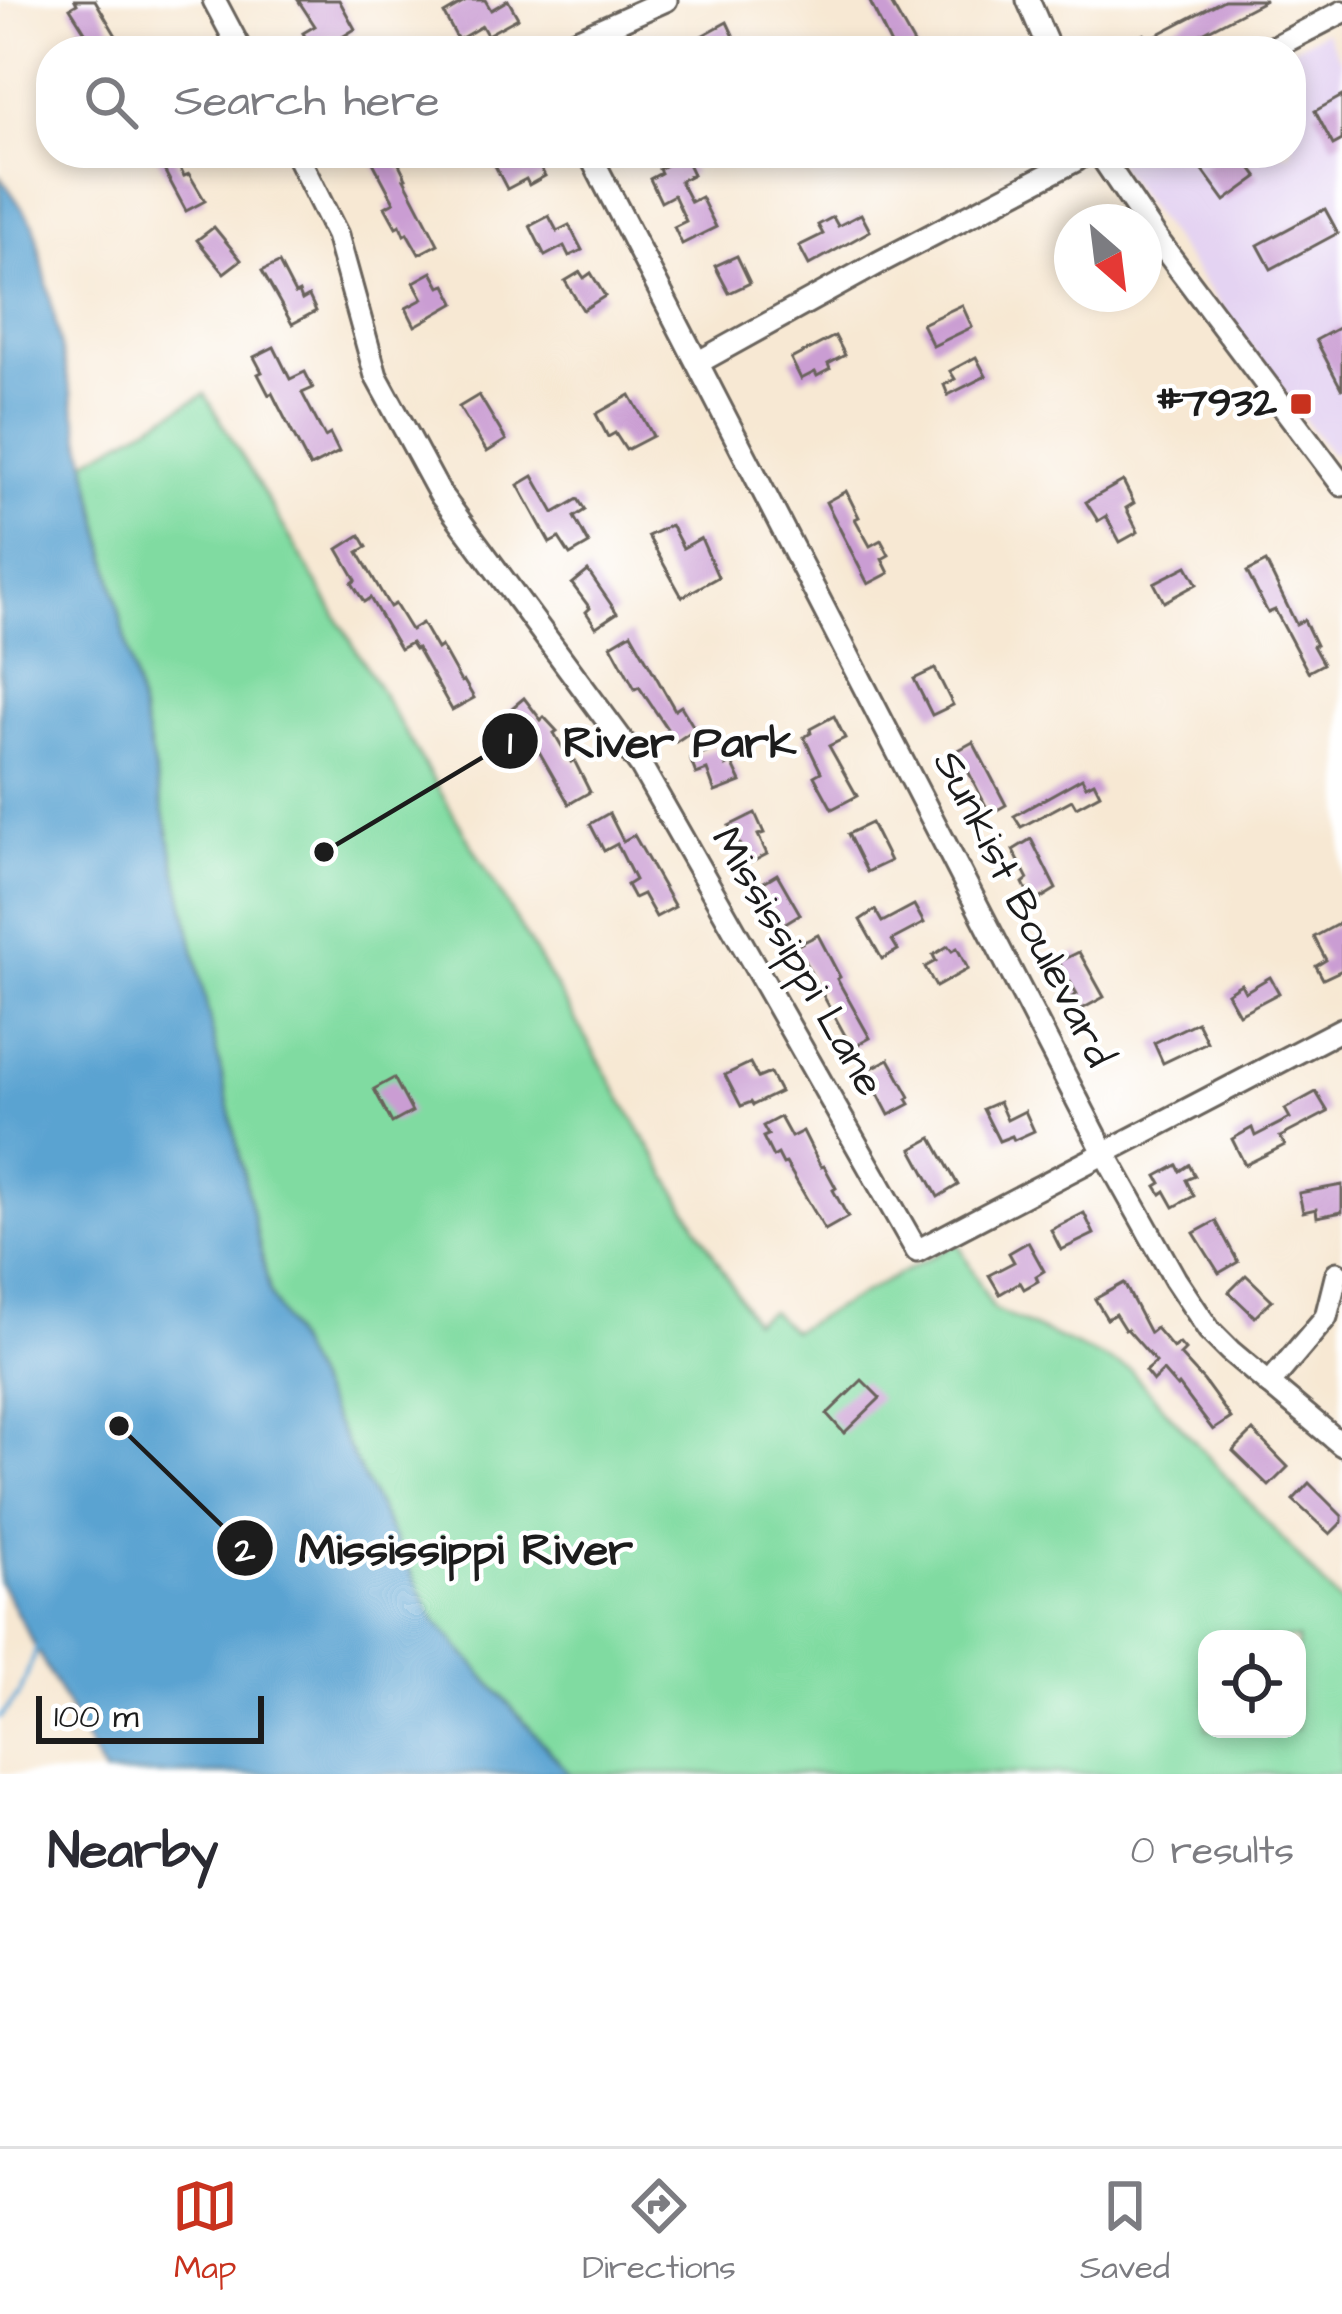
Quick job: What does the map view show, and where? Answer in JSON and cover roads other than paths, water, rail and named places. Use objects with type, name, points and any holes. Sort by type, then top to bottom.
[{"type":"street","points":[[214,0],[234,36]]},
{"type":"street","points":[[585,36],[665,0]]},
{"type":"street","points":[[1028,0],[1044,36]]},
{"type":"street","points":[[1297,36],[1342,13]]},
{"type":"street","name":"Mississippi Lane","points":[[304,168],[337,235],[376,376],[428,473],[641,766],[916,1251],[1105,1154]]},
{"type":"street","name":"Sunkist Boulevard","points":[[597,168],[1105,1154],[1200,1318],[1230,1352],[1342,1445]]},
{"type":"street","points":[[699,362],[1057,168]]},
{"type":"street","points":[[1109,168],[1342,485]]},
{"type":"street","points":[[1105,1154],[1342,1029]]},
{"type":"street","points":[[1269,1384],[1326,1317],[1336,1273]]},
{"type":"water","points":[[0,176],[34,225],[270,1293],[435,1620],[570,1774],[104,1774],[0,1582]]},
{"type":"waterway","points":[[0,1718],[20,1693],[38,1644]]},
{"type":"place","name":"#7932","points":[[1301,404]]},
{"type":"place","name":"River Park","points":[[324,852]]},
{"type":"place","name":"Mississippi River","points":[[119,1426]]}]
